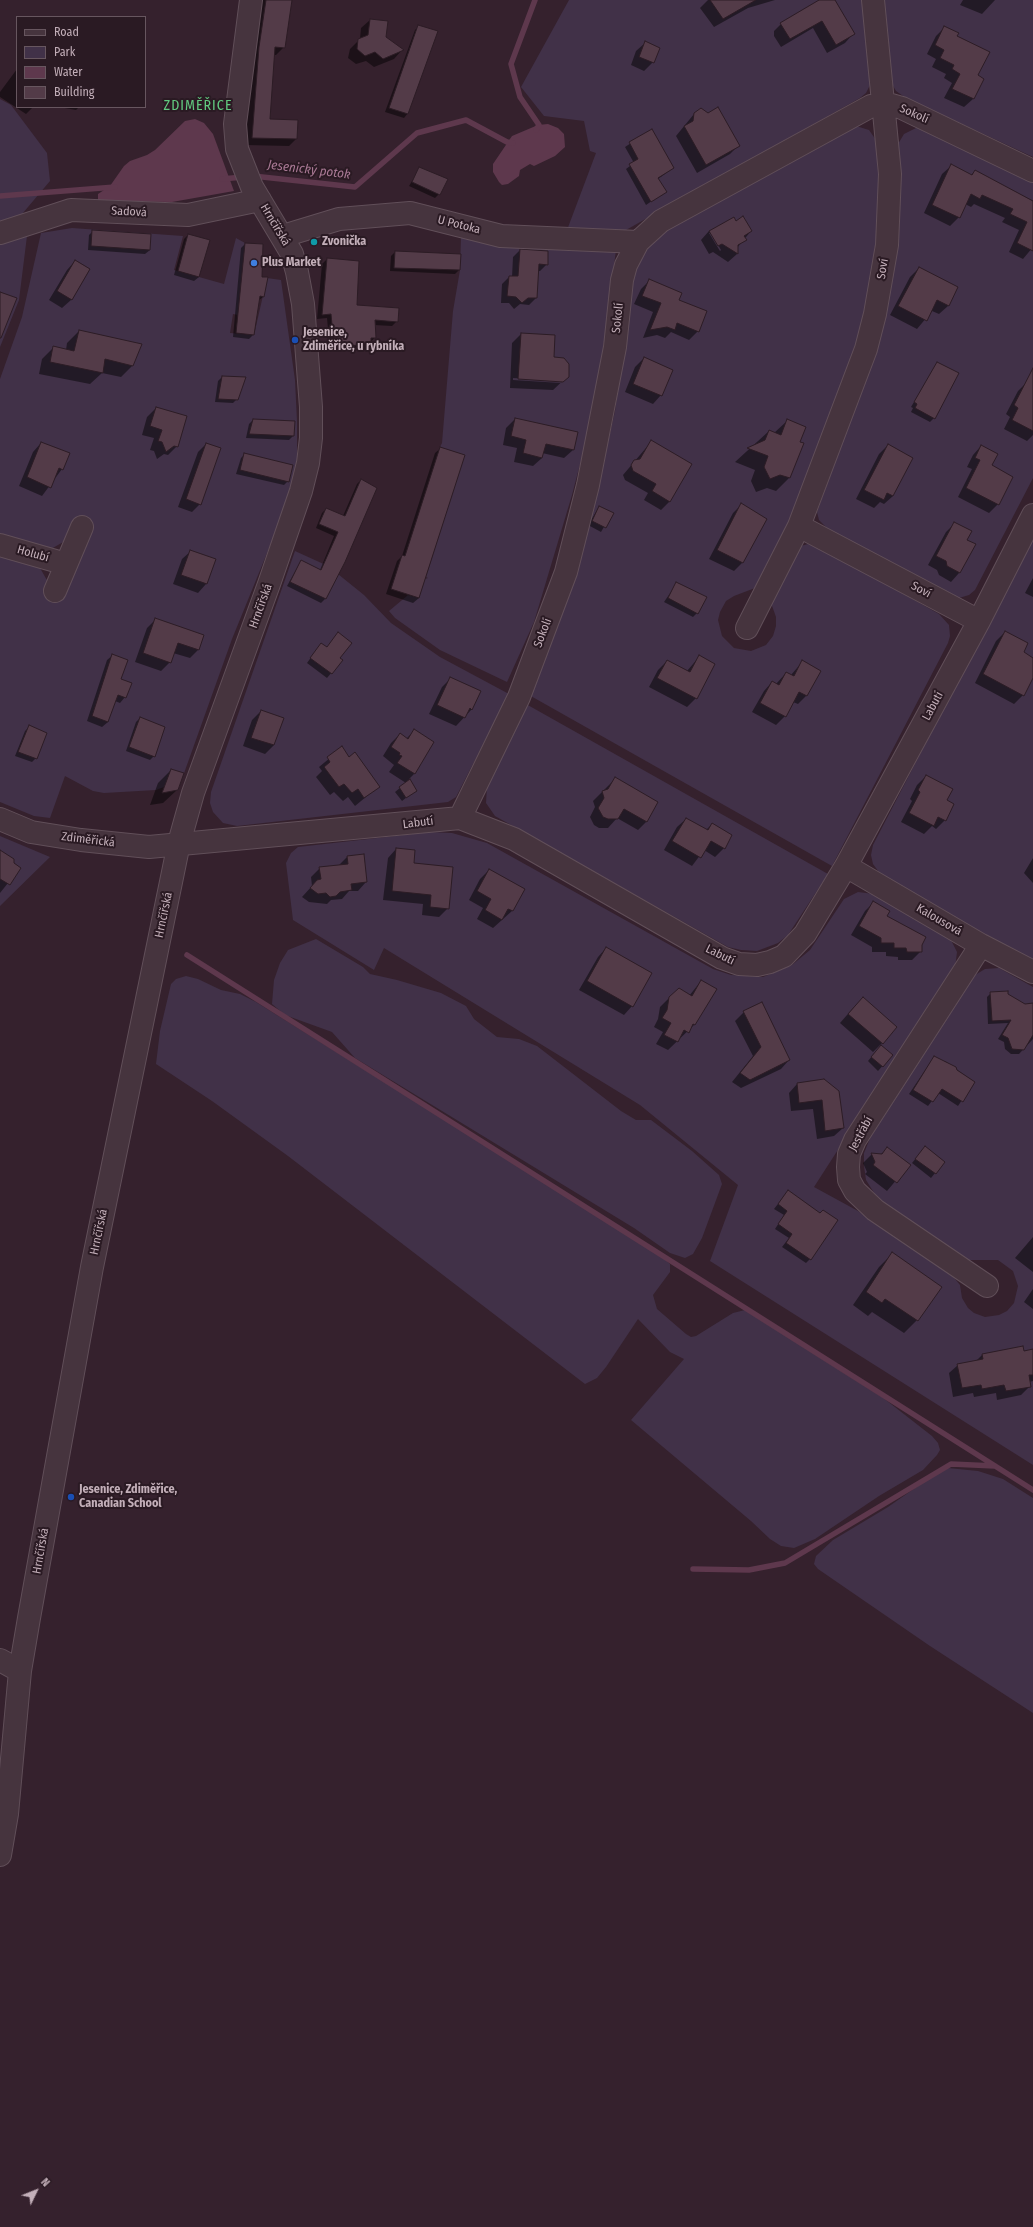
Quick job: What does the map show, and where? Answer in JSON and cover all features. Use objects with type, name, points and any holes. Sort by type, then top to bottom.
[{"type":"street","name":"Hrnčířská","points":[[0,1853],[7,1814],[20,1671],[92,1267],[179,843],[193,793],[276,563],[301,491],[308,463],[311,438],[303,304],[294,260],[283,236],[256,193],[237,149],[236,124],[251,0]]},
{"type":"street","name":"Soví","points":[[747,628],[799,526],[866,349],[875,314],[886,252],[890,212],[890,174],[882,105],[873,0]]},
{"type":"street","name":"Sokolí","points":[[460,818],[519,697],[566,572],[588,485],[615,347],[622,280],[626,265],[638,242],[661,222],[865,108],[882,105],[902,108],[1033,171]]},
{"type":"street","name":"Sadová","points":[[0,233],[71,210],[188,215],[256,193]]},
{"type":"street","name":"U Potoka","points":[[283,236],[339,219],[410,213],[501,236],[638,242]]},
{"type":"street","name":"Labutí","points":[[179,843],[388,826],[460,818],[514,840],[722,958],[740,964],[757,965],[770,962],[784,956],[796,946],[805,934],[846,866],[979,621],[1033,515]]},
{"type":"street","name":"Soví","points":[[799,526],[979,621]]},
{"type":"street","points":[[55,591],[82,527]]},
{"type":"street","name":"Holubí","points":[[0,545],[66,564]]},
{"type":"street","name":"Zdiměřická","points":[[0,819],[31,832],[80,840],[149,847],[179,843]]},
{"type":"street","name":"Kalousová","points":[[846,866],[981,945],[1033,972]]},
{"type":"street","name":"Jestřábí","points":[[981,945],[855,1140],[849,1154],[848,1166],[849,1180],[855,1191],[875,1210],[987,1286]]},
{"type":"street","points":[[0,1660],[20,1671]]},
{"type":"green space","points":[[569,0],[864,0],[870,85],[866,93],[860,98],[626,230],[567,230],[596,153],[590,151],[584,121],[544,116],[521,87]]},
{"type":"green space","points":[[884,0],[1033,0],[1033,157],[906,98],[896,91],[892,84]]},
{"type":"green space","points":[[0,99],[11,105],[47,153],[50,181],[17,220],[0,226]]},
{"type":"green space","points":[[856,126],[869,130],[876,140],[880,205],[869,297],[856,345],[785,534],[755,588],[734,596],[726,601],[720,612],[718,620],[722,636],[734,648],[751,651],[766,645],[773,636],[776,626],[776,617],[771,603],[801,546],[808,544],[819,546],[939,614],[949,625],[950,636],[948,643],[832,866],[529,695],[589,526],[615,411],[632,283],[635,271],[645,251],[665,231]]},
{"type":"green space","points":[[916,128],[922,128],[1033,179],[1033,478],[975,590],[969,595],[959,598],[828,529],[819,520],[817,512],[875,351],[898,144],[904,134]]},
{"type":"green space","points":[[72,228],[183,236],[174,270],[224,284],[236,238],[245,243],[238,315],[233,314],[230,333],[254,335],[267,278],[281,280],[295,380],[297,421],[297,466],[285,509],[232,639],[178,790],[162,793],[164,787],[156,790],[104,793],[93,791],[65,776],[50,818],[34,816],[0,802],[0,555],[40,568],[48,582],[65,541],[51,549],[0,538],[0,379],[22,317],[41,233]],"holes":[[[75,260],[90,269],[72,300],[57,291]]]},
{"type":"green space","points":[[27,236],[19,300],[0,347],[0,244]]},
{"type":"green space","points":[[461,236],[616,250],[596,403],[572,495],[534,622],[507,682],[440,650],[395,618],[389,611],[408,595],[419,598],[425,579],[428,578],[426,577],[464,455],[440,447],[442,443],[453,311],[460,270]]},
{"type":"green space","points":[[1033,536],[1033,963],[881,875],[873,864],[871,855],[873,845]]},
{"type":"green space","points":[[295,551],[328,566],[364,595],[391,623],[440,657],[509,694],[456,797],[448,802],[237,826],[223,823],[213,812],[210,803],[211,792]]},
{"type":"green space","points":[[526,704],[828,874],[788,935],[778,943],[757,951],[728,947],[495,816],[486,803],[487,786]]},
{"type":"green space","points":[[430,832],[452,833],[487,843],[713,969],[731,975],[763,977],[792,965],[810,950],[844,899],[858,892],[874,894],[951,940],[957,952],[955,968],[814,1187],[858,1211],[951,1274],[960,1285],[962,1298],[968,1308],[974,1313],[985,1317],[999,1315],[1007,1311],[1014,1303],[1018,1286],[1013,1271],[998,1260],[968,1260],[885,1205],[876,1196],[866,1180],[864,1153],[871,1136],[975,975],[985,969],[999,968],[1033,987],[1033,1465],[710,1261],[738,1185],[640,1105],[384,948],[374,970],[293,920],[286,863],[291,853],[298,847]]},
{"type":"green space","points":[[0,836],[50,857],[0,906]]},
{"type":"green space","points":[[316,939],[363,967],[370,974],[441,993],[466,1006],[474,1019],[497,1037],[519,1039],[537,1046],[621,1111],[636,1120],[651,1120],[692,1151],[719,1175],[722,1184],[702,1238],[693,1254],[685,1258],[670,1253],[634,1228],[355,1058],[332,1032],[285,1015],[272,1004],[274,980],[280,963],[288,950]]},
{"type":"green space","points":[[186,976],[198,979],[221,990],[240,994],[256,1002],[657,1252],[670,1264],[670,1272],[653,1295],[657,1309],[686,1334],[691,1337],[696,1336],[733,1313],[745,1310],[882,1397],[932,1436],[938,1443],[940,1450],[937,1455],[923,1470],[879,1496],[815,1539],[794,1548],[781,1546],[770,1539],[751,1521],[631,1420],[684,1359],[670,1352],[638,1319],[606,1367],[597,1378],[585,1384],[288,1156],[212,1101],[156,1064],[160,1031],[171,984],[176,979]]},
{"type":"green space","points":[[948,1468],[978,1471],[1003,1479],[1033,1498],[1033,1713],[930,1646],[818,1569],[814,1564],[816,1556],[833,1540],[888,1507],[935,1474]]},
{"type":"water","points":[[195,119],[204,123],[213,134],[234,191],[172,202],[98,201],[98,194],[110,186],[124,166],[130,161],[147,155],[155,150],[185,121]]},
{"type":"water","points":[[548,124],[558,128],[564,134],[565,147],[555,156],[534,166],[530,164],[520,170],[519,176],[508,184],[502,185],[493,172],[493,164],[512,136],[538,125]]},
{"type":"building","points":[[266,0],[292,0],[285,48],[275,47],[270,119],[298,120],[297,139],[252,138],[259,47]]},
{"type":"building","points":[[710,0],[756,0],[723,19]]},
{"type":"building","points":[[819,0],[835,0],[855,34],[836,45],[822,21],[790,39],[780,23]]},
{"type":"building","points":[[370,19],[388,21],[386,37],[404,50],[383,59],[375,52],[365,56],[357,49],[358,39],[368,35]]},
{"type":"building","points":[[418,25],[438,31],[408,114],[389,108]]},
{"type":"building","points":[[944,26],[959,33],[957,36],[990,52],[978,75],[984,79],[974,99],[952,89],[960,74],[952,69],[954,65],[940,58],[944,50],[935,45]]},
{"type":"building","points":[[645,41],[660,48],[654,63],[639,57]]},
{"type":"building","points":[[718,107],[740,146],[706,165],[684,126],[693,121],[694,113],[701,108],[708,113]]},
{"type":"building","points":[[652,129],[674,168],[658,178],[667,192],[651,202],[629,164],[638,159],[629,142]]},
{"type":"building","points":[[951,164],[972,175],[975,170],[1033,201],[1033,251],[1017,243],[1027,222],[1010,214],[1013,209],[982,195],[980,199],[971,194],[960,218],[932,205]]},
{"type":"building","points":[[419,167],[448,179],[440,195],[412,182]]},
{"type":"building","points":[[743,216],[752,231],[744,236],[747,240],[738,245],[738,254],[722,244],[718,246],[709,231],[734,217],[736,221]]},
{"type":"building","points":[[92,230],[151,234],[150,250],[91,246]]},
{"type":"building","points":[[188,234],[210,240],[199,277],[178,271]]},
{"type":"building","points":[[245,243],[263,244],[262,277],[268,277],[264,297],[260,296],[254,335],[236,333]]},
{"type":"building","points":[[520,249],[548,251],[548,265],[539,264],[537,298],[528,298],[522,303],[516,297],[507,296],[509,276],[518,276]]},
{"type":"building","points":[[395,251],[461,254],[460,270],[394,268]]},
{"type":"building","points":[[327,258],[359,261],[357,305],[399,308],[398,322],[375,320],[376,338],[371,338],[371,344],[334,347],[331,314],[322,315]]},
{"type":"building","points":[[75,260],[90,269],[72,300],[57,291]]},
{"type":"building","points":[[919,267],[958,287],[949,306],[937,300],[927,321],[898,306]]},
{"type":"building","points":[[649,279],[682,293],[679,300],[707,311],[699,332],[677,323],[675,330],[667,327],[650,330],[661,303],[642,296]]},
{"type":"building","points":[[0,292],[17,298],[1,338],[0,338]]},
{"type":"building","points":[[79,330],[142,344],[133,366],[105,359],[103,373],[50,362],[53,346],[74,351]]},
{"type":"building","points":[[521,333],[555,335],[554,357],[564,358],[569,364],[569,377],[563,382],[518,379]]},
{"type":"building","points":[[644,357],[673,370],[662,396],[633,384]]},
{"type":"building","points":[[937,362],[959,373],[935,419],[915,408],[917,404],[914,402]]},
{"type":"building","points":[[1033,368],[1033,431],[1012,420],[1018,408],[1014,405]]},
{"type":"building","points":[[222,376],[246,377],[238,400],[218,399]]},
{"type":"building","points":[[156,407],[187,416],[178,447],[174,446],[166,452],[162,442],[158,441],[162,430],[150,426]]},
{"type":"building","points":[[515,418],[578,432],[574,450],[546,444],[542,458],[523,453],[526,440],[511,436]]},
{"type":"building","points":[[253,419],[295,421],[294,436],[249,434]]},
{"type":"building","points":[[787,419],[806,427],[800,442],[804,443],[790,478],[780,475],[770,479],[764,467],[768,456],[747,448],[765,440],[769,430],[781,435]]},
{"type":"building","points":[[651,440],[692,464],[670,502],[652,491],[656,484],[633,471],[631,465],[634,460],[640,459]]},
{"type":"building","points":[[41,442],[70,453],[63,470],[59,468],[51,488],[27,477]]},
{"type":"building","points":[[206,443],[221,448],[201,505],[186,499]]},
{"type":"building","points":[[888,444],[913,458],[893,496],[887,493],[884,500],[864,490]]},
{"type":"building","points":[[981,445],[998,454],[992,465],[1013,477],[999,505],[966,488],[980,460],[975,458]]},
{"type":"building","points":[[440,447],[465,455],[419,598],[391,589],[402,555],[405,556]]},
{"type":"building","points":[[244,453],[293,465],[289,482],[240,470]]},
{"type":"building","points":[[361,479],[377,488],[345,562],[326,599],[290,582],[301,560],[321,570],[338,532],[319,524],[326,508],[345,516]]},
{"type":"building","points":[[741,503],[767,519],[743,563],[717,550]]},
{"type":"building","points":[[599,506],[614,513],[606,528],[592,521]]},
{"type":"building","points":[[954,522],[972,531],[967,540],[976,544],[960,573],[947,566],[946,561],[936,556]]},
{"type":"building","points":[[190,550],[216,559],[207,584],[181,575]]},
{"type":"building","points":[[676,582],[707,597],[698,614],[668,598]]},
{"type":"building","points":[[155,618],[204,635],[199,650],[178,643],[171,663],[143,653]]},
{"type":"building","points":[[1005,631],[1028,643],[1024,652],[1033,658],[1033,678],[1024,696],[983,674]]},
{"type":"building","points":[[338,632],[352,643],[340,658],[343,660],[332,674],[310,658],[321,643],[327,647]]},
{"type":"building","points":[[112,654],[128,660],[121,679],[132,683],[126,698],[118,695],[108,722],[92,716]]},
{"type":"building","points":[[699,655],[715,664],[697,699],[657,678],[667,660],[690,672]]},
{"type":"building","points":[[802,660],[821,671],[807,696],[799,692],[786,717],[760,703],[772,681],[779,685],[786,672],[794,676]]},
{"type":"building","points":[[450,677],[481,691],[472,710],[470,708],[465,718],[437,705]]},
{"type":"building","points":[[261,710],[284,718],[274,745],[251,738]]},
{"type":"building","points":[[140,717],[165,727],[155,757],[129,747]]},
{"type":"building","points":[[29,725],[47,733],[37,759],[18,752]]},
{"type":"building","points":[[414,729],[434,742],[415,774],[397,763],[402,756],[391,747],[400,733],[408,739]]},
{"type":"building","points":[[342,746],[349,757],[355,752],[380,787],[364,798],[358,789],[352,793],[344,784],[339,787],[324,767],[330,762],[327,757]]},
{"type":"building","points":[[171,769],[184,773],[178,790],[162,793]]},
{"type":"building","points":[[926,775],[953,789],[947,800],[954,804],[946,821],[938,817],[934,826],[909,813],[920,792],[918,790]]},
{"type":"building","points":[[615,777],[658,802],[647,822],[624,809],[618,819],[608,819],[603,817],[598,808],[604,798],[602,791],[608,789]]},
{"type":"building","points":[[410,779],[417,791],[406,798],[399,787]]},
{"type":"building","points":[[686,818],[708,830],[712,823],[732,835],[725,849],[711,841],[701,858],[672,841]]},
{"type":"building","points":[[396,848],[415,850],[414,863],[453,867],[449,909],[430,907],[431,895],[392,891]]},
{"type":"building","points":[[0,850],[14,859],[14,863],[21,868],[10,885],[0,879]]},
{"type":"building","points":[[364,854],[367,882],[351,884],[352,890],[340,892],[336,896],[330,897],[326,893],[318,894],[310,888],[317,880],[321,879],[319,867],[348,864],[347,856]]},
{"type":"building","points":[[489,869],[525,889],[513,911],[508,909],[502,920],[485,910],[491,899],[477,891]]},
{"type":"building","points":[[873,901],[890,911],[887,916],[926,937],[922,945],[922,952],[907,952],[906,948],[894,948],[894,943],[881,943],[881,938],[859,926]]},
{"type":"building","points":[[606,947],[652,973],[633,1007],[587,981]]},
{"type":"building","points":[[701,980],[717,989],[695,1025],[693,1024],[689,1033],[684,1030],[678,1042],[664,1035],[671,1023],[662,1018],[667,1010],[669,997],[679,988],[692,996]]},
{"type":"building","points":[[1008,991],[1008,994],[1025,1004],[1033,1003],[1033,1035],[1024,1050],[1012,1049],[1008,1038],[1002,1035],[1011,1020],[992,1021],[990,992]]},
{"type":"building","points":[[863,997],[897,1027],[883,1044],[848,1014]]},
{"type":"building","points":[[762,1002],[790,1060],[750,1080],[740,1073],[761,1047],[743,1011]]},
{"type":"building","points":[[881,1045],[893,1055],[883,1067],[871,1057]]},
{"type":"building","points":[[934,1056],[956,1067],[957,1070],[975,1082],[963,1102],[942,1089],[933,1102],[913,1090]]},
{"type":"building","points":[[824,1079],[839,1091],[844,1128],[825,1131],[822,1100],[799,1103],[797,1083]]},
{"type":"building","points":[[925,1146],[945,1162],[936,1174],[915,1159]]},
{"type":"building","points":[[887,1147],[911,1165],[897,1183],[873,1165],[875,1162],[871,1153],[882,1154]]},
{"type":"building","points":[[788,1190],[820,1213],[823,1210],[838,1220],[811,1260],[786,1243],[792,1234],[778,1224],[787,1211],[778,1204]]},
{"type":"building","points":[[892,1252],[942,1287],[918,1321],[885,1299],[882,1303],[866,1292]]},
{"type":"building","points":[[1023,1346],[1024,1351],[1033,1349],[1033,1375],[1029,1375],[1031,1387],[1006,1391],[1004,1385],[982,1389],[981,1385],[962,1388],[957,1364],[983,1359],[982,1354]]},
{"type":"waterway","name":"Jesenický potok","points":[[535,0],[511,64],[520,97],[539,125],[536,130]]},
{"type":"waterway","name":"Jesenický potok","points":[[253,176],[355,187],[417,133],[466,120],[507,142],[513,143]]},
{"type":"waterway","name":"Jesenický potok","points":[[222,179],[243,177]]},
{"type":"waterway","name":"Jesenický potok","points":[[0,196],[115,187]]},
{"type":"waterway","points":[[187,955],[1033,1490]]},
{"type":"waterway","points":[[693,1569],[749,1570],[785,1563],[951,1464],[995,1466]]},
{"type":"place","name":"Zvonička","points":[[314,242]]},
{"type":"place","name":"Plus Market","points":[[254,263]]},
{"type":"place","name":"Jesenice, Zdiměřice, u rybníka","points":[[295,340]]},
{"type":"place","name":"Jesenice, Zdiměřice, Canadian School","points":[[71,1497]]},
{"type":"district","name":"ZDIMĚŘICE","points":[[198,106]]}]
